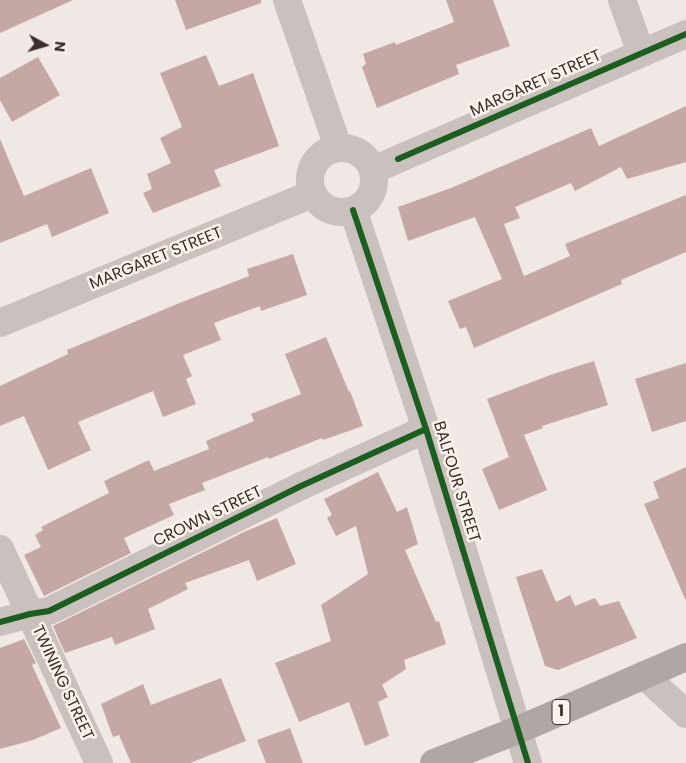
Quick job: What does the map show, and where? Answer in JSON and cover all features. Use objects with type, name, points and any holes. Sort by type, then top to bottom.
[{"type":"highway","name":"1","points":[[434,763],[518,730],[686,657]]},
{"type":"street","points":[[287,0],[338,147]]},
{"type":"street","points":[[622,0],[641,53]]},
{"type":"street","name":"MARGARET STREET","points":[[373,170],[686,34]]},
{"type":"street","points":[[338,147],[356,150],[363,155],[373,170],[374,180],[373,189],[362,205],[344,212],[335,212],[318,202],[312,194],[310,184],[313,164],[319,156],[328,150],[338,147]]},
{"type":"street","name":"MARGARET STREET","points":[[0,323],[312,194]]},
{"type":"street","name":"BALFOUR STREET","points":[[353,210],[426,429],[528,763]]},
{"type":"street","name":"CROWN STREET","points":[[0,622],[49,611],[301,486],[426,429]]},
{"type":"street","name":"TWINING STREET","points":[[0,549],[99,763]]},
{"type":"street","points":[[644,675],[686,714]]},
{"type":"building","points":[[0,0],[73,0],[0,33]]},
{"type":"building","points":[[175,0],[261,0],[261,3],[186,30]]},
{"type":"building","points":[[446,0],[493,0],[510,46],[456,65],[459,74],[377,108],[362,67],[366,64],[363,54],[395,42],[396,45],[454,22]]},
{"type":"building","points":[[206,55],[219,86],[253,73],[279,146],[214,170],[221,186],[153,213],[143,193],[152,189],[147,174],[171,163],[160,138],[182,127],[160,73]]},
{"type":"building","points":[[38,57],[60,95],[12,122],[0,100],[0,78]]},
{"type":"building","points":[[686,106],[686,162],[627,179],[621,167],[575,191],[571,183],[515,207],[520,218],[504,224],[524,276],[570,256],[565,244],[686,195],[686,252],[621,280],[622,284],[474,348],[466,327],[460,329],[448,301],[502,279],[475,217],[408,241],[398,207],[451,188],[591,128],[599,146]]},
{"type":"building","points":[[0,139],[24,196],[91,168],[109,213],[52,237],[47,224],[0,243]]},
{"type":"building","points":[[293,254],[307,295],[261,311],[260,306],[214,323],[221,340],[183,355],[192,376],[186,379],[196,404],[163,417],[153,391],[78,422],[91,450],[48,470],[24,416],[0,426],[0,386],[68,354],[67,350],[249,276],[247,269]]},
{"type":"building","points":[[326,337],[363,426],[323,440],[322,438],[269,459],[268,457],[202,483],[205,490],[169,504],[174,515],[124,538],[131,553],[44,596],[24,555],[41,547],[35,535],[43,530],[41,527],[109,493],[104,481],[149,460],[154,471],[209,449],[206,441],[254,421],[251,414],[301,394],[285,354]]},
{"type":"building","points":[[594,361],[608,405],[542,426],[543,428],[524,435],[547,490],[499,510],[482,469],[509,457],[487,399]]},
{"type":"building","points":[[686,363],[686,421],[652,432],[635,379]]},
{"type":"building","points":[[686,467],[686,601],[644,504],[659,498],[653,482]]},
{"type":"building","points":[[378,472],[397,512],[407,507],[418,544],[405,550],[436,622],[439,621],[446,644],[404,660],[406,669],[382,685],[388,697],[378,702],[389,736],[365,746],[349,702],[299,722],[275,663],[331,641],[321,605],[368,574],[356,526],[336,536],[327,518],[332,515],[324,499]]},
{"type":"building","points":[[277,518],[296,564],[257,581],[249,560],[185,583],[188,589],[148,609],[155,629],[115,645],[112,637],[65,653],[53,626],[244,532]]},
{"type":"building","points":[[542,569],[556,602],[570,595],[575,606],[595,598],[600,606],[619,601],[637,638],[558,670],[545,666],[516,577]]},
{"type":"building","points":[[24,639],[36,663],[32,665],[61,728],[33,740],[0,749],[0,648]]},
{"type":"building","points":[[221,678],[246,741],[190,763],[131,763],[119,735],[113,737],[101,704],[143,684],[151,705]]},
{"type":"building","points":[[290,728],[303,763],[266,763],[257,740]]},
{"type":"cycle path","points":[[398,159],[686,34]]},
{"type":"cycle path","points":[[353,210],[426,429],[528,763]]},
{"type":"cycle path","points":[[0,622],[49,611],[301,486],[426,429]]}]
